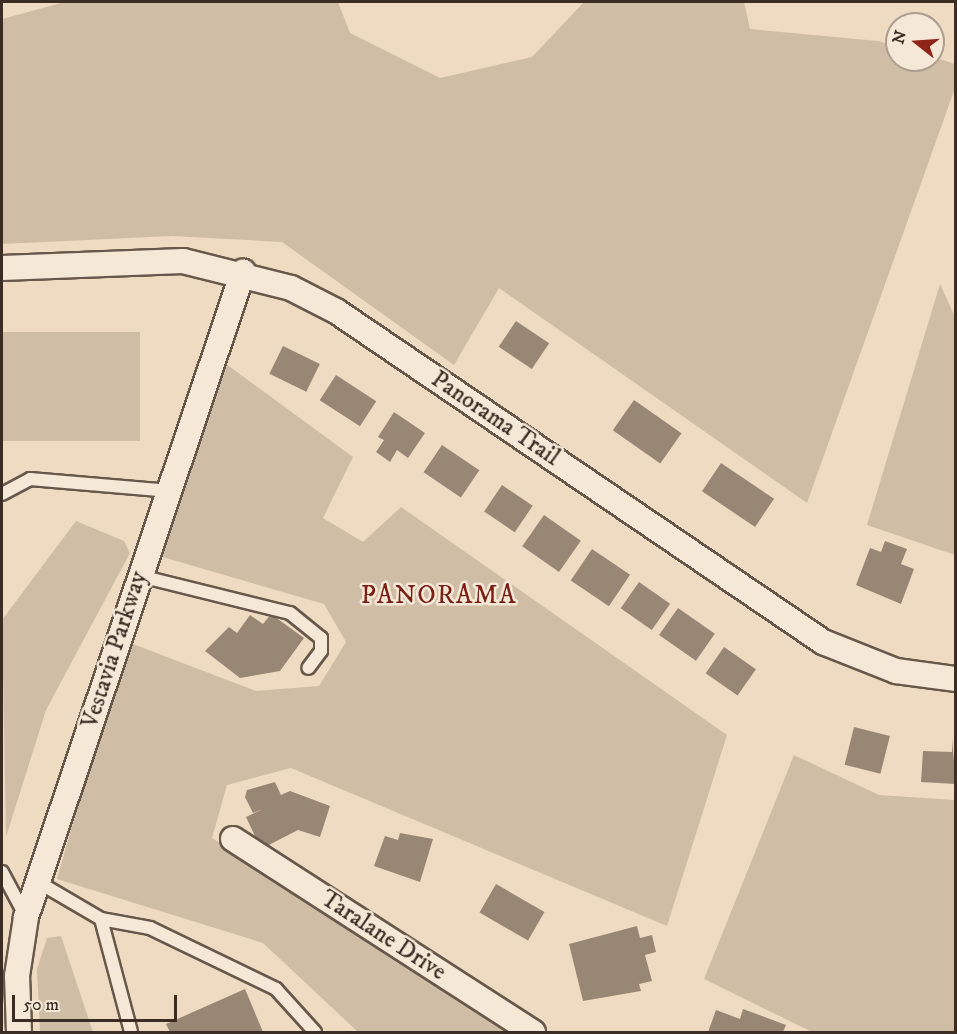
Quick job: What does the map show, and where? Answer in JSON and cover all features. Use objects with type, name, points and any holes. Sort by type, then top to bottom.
[{"type":"street","name":"Panorama Trail","points":[[2,268],[183,261],[243,272],[336,311],[824,642],[896,671],[956,679]]},
{"type":"street","name":"Vestavia Parkway","points":[[19,1032],[17,976],[26,917],[243,272]]},
{"type":"street","name":"Taralane Drive","points":[[233,839],[533,1032]]},
{"type":"lane","points":[[2,494],[30,479],[170,491]]},
{"type":"lane","points":[[140,576],[290,613],[321,638],[321,651],[308,668]]},
{"type":"lane","points":[[2,872],[26,917]]},
{"type":"lane","points":[[38,882],[101,920],[150,928],[276,989],[315,1032]]},
{"type":"lane","points":[[101,920],[131,1032]]},
{"type":"shaded area","points":[[65,2],[338,2],[350,33],[440,78],[532,57],[584,2],[744,2],[750,29],[885,43],[885,72],[945,72],[945,61],[955,64],[955,88],[807,503],[499,288],[454,365],[282,242],[172,236],[2,244],[2,19]]},
{"type":"shaded area","points":[[940,284],[955,317],[955,555],[867,525]]},
{"type":"shaded area","points":[[2,332],[140,332],[140,441],[2,441]]},
{"type":"shaded area","points":[[226,364],[353,457],[323,518],[363,542],[401,507],[727,735],[667,926],[291,768],[227,785],[212,838],[520,1032],[358,1032],[263,943],[57,879],[125,641],[256,691],[319,686],[346,642],[324,604],[159,556]]},
{"type":"shaded area","points":[[76,521],[124,541],[130,553],[46,710],[6,837],[2,620]]},
{"type":"shaded area","points":[[794,755],[879,795],[955,800],[955,1032],[812,1032],[704,979]]},
{"type":"shaded area","points":[[61,936],[93,1032],[40,1032],[37,969],[47,938]]},
{"type":"building","points":[[516,321],[549,343],[532,369],[499,347]]},
{"type":"building","points":[[283,346],[320,364],[306,392],[269,374]]},
{"type":"building","points":[[336,375],[376,401],[360,426],[320,400]]},
{"type":"building","points":[[634,400],[682,433],[660,464],[613,430]]},
{"type":"building","points":[[394,412],[425,433],[408,458],[397,450],[390,462],[376,452],[384,440],[378,437]]},
{"type":"building","points":[[442,445],[479,470],[461,498],[424,472]]},
{"type":"building","points":[[721,463],[774,499],[755,527],[702,491]]},
{"type":"building","points":[[502,485],[533,506],[515,532],[484,512]]},
{"type":"building","points":[[544,515],[581,541],[559,572],[522,546]]},
{"type":"building","points":[[885,541],[907,549],[901,564],[914,569],[901,604],[856,585],[870,548],[881,552]]},
{"type":"building","points":[[592,549],[630,575],[609,606],[571,581]]},
{"type":"building","points":[[639,582],[670,604],[652,630],[621,608]]},
{"type":"building","points":[[678,608],[715,634],[696,661],[659,635]]},
{"type":"building","points":[[271,614],[304,638],[280,671],[240,678],[205,651],[229,627],[237,633],[250,615],[263,624]]},
{"type":"building","points":[[724,647],[756,669],[738,696],[706,673]]},
{"type":"building","points":[[854,727],[890,736],[880,774],[845,765]]},
{"type":"building","points":[[952,739],[956,784],[921,782],[923,751],[952,752]]},
{"type":"building","points":[[275,782],[281,795],[290,791],[330,806],[320,837],[298,830],[261,849],[246,817],[263,809],[253,813],[245,797],[247,790]]},
{"type":"building","points":[[400,833],[433,839],[420,882],[374,866],[385,836],[398,840]]},
{"type":"building","points":[[496,884],[544,912],[528,941],[480,913]]},
{"type":"building","points":[[637,926],[640,938],[652,935],[656,952],[645,955],[652,981],[639,984],[641,991],[583,1001],[569,944]]},
{"type":"building","points":[[245,989],[263,1032],[170,1032],[166,1024]]},
{"type":"building","points":[[743,1009],[786,1025],[783,1032],[708,1032],[716,1010],[740,1019]]},
{"type":"district","name":"PANORAMA","points":[[439,596]]}]
